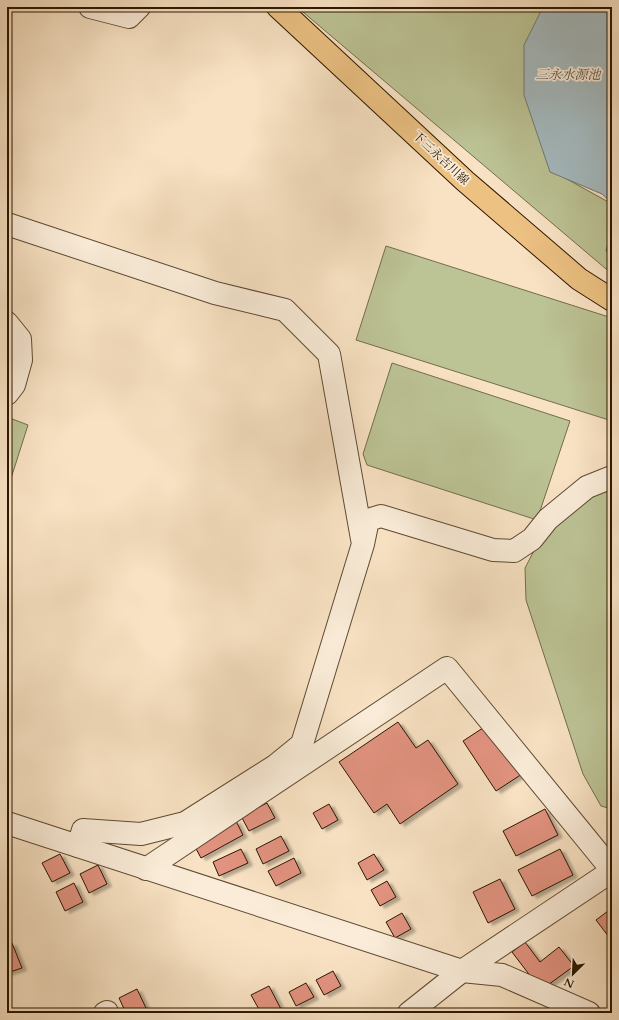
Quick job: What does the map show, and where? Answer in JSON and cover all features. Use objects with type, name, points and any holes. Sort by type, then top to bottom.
[{"type":"main road","name":"下三永吉川線","points":[[278,7],[465,181],[579,279],[612,300]]},
{"type":"street","points":[[90,7],[129,17],[139,7]]},
{"type":"street","points":[[7,224],[216,293],[286,310],[329,354],[363,544]]},
{"type":"street","points":[[7,323],[20,339],[21,360],[14,385],[7,394]]},
{"type":"street","points":[[78,846],[83,830],[141,834],[185,823],[275,766],[302,744],[363,544],[368,520],[381,516],[492,550],[514,551],[532,539],[548,519],[586,487],[612,477]]},
{"type":"street","points":[[146,869],[447,668],[612,871],[462,971],[409,1013]]},
{"type":"street","points":[[7,823],[462,971],[502,975],[589,1013]]},
{"type":"green space","points":[[297,7],[543,7],[565,178],[612,204],[612,226],[606,251],[612,253],[612,274]]},
{"type":"green space","points":[[386,246],[612,318],[612,421],[356,340]]},
{"type":"green space","points":[[392,363],[570,421],[537,520],[367,465],[363,454]]},
{"type":"green space","points":[[7,417],[28,425],[7,491]]},
{"type":"green space","points":[[612,484],[612,809],[601,806],[583,774],[526,600],[525,568],[539,541],[565,511]]},
{"type":"water","name":"三永水源池","points":[[543,7],[612,7],[612,203],[602,194],[550,172],[524,95],[524,45]]},
{"type":"building","points":[[398,722],[416,748],[428,740],[458,784],[400,824],[387,804],[374,813],[339,762]]},
{"type":"building","points":[[489,724],[522,774],[496,791],[463,741]]},
{"type":"building","points":[[267,803],[275,818],[249,831],[241,816]]},
{"type":"building","points":[[329,804],[338,820],[322,829],[313,813]]},
{"type":"building","points":[[545,809],[558,835],[516,856],[503,831]]},
{"type":"building","points":[[236,821],[243,835],[201,858],[193,843]]},
{"type":"building","points":[[281,836],[289,851],[263,864],[256,849]]},
{"type":"building","points":[[241,849],[248,863],[219,876],[213,862]]},
{"type":"building","points":[[560,849],[573,875],[532,896],[518,870]]},
{"type":"building","points":[[60,854],[70,873],[52,882],[42,863]]},
{"type":"building","points":[[374,854],[384,870],[367,880],[358,863]]},
{"type":"building","points":[[294,858],[301,873],[276,886],[268,871]]},
{"type":"building","points":[[98,865],[107,884],[89,893],[80,874]]},
{"type":"building","points":[[500,879],[515,909],[488,923],[473,892]]},
{"type":"building","points":[[387,881],[396,897],[380,906],[371,890]]},
{"type":"building","points":[[74,883],[83,902],[65,911],[56,892]]},
{"type":"building","points":[[612,908],[612,941],[596,920]]},
{"type":"building","points":[[402,913],[411,929],[395,938],[386,922]]},
{"type":"building","points":[[525,942],[540,962],[559,947],[574,966],[541,990],[512,952]]},
{"type":"building","points":[[12,943],[22,968],[7,973],[7,945]]},
{"type":"building","points":[[333,971],[341,986],[324,995],[316,980]]},
{"type":"building","points":[[306,983],[314,997],[296,1006],[289,992]]},
{"type":"building","points":[[269,986],[283,1013],[261,1013],[251,995]]},
{"type":"building","points":[[137,989],[146,1008],[136,1013],[126,1013],[119,998]]}]
